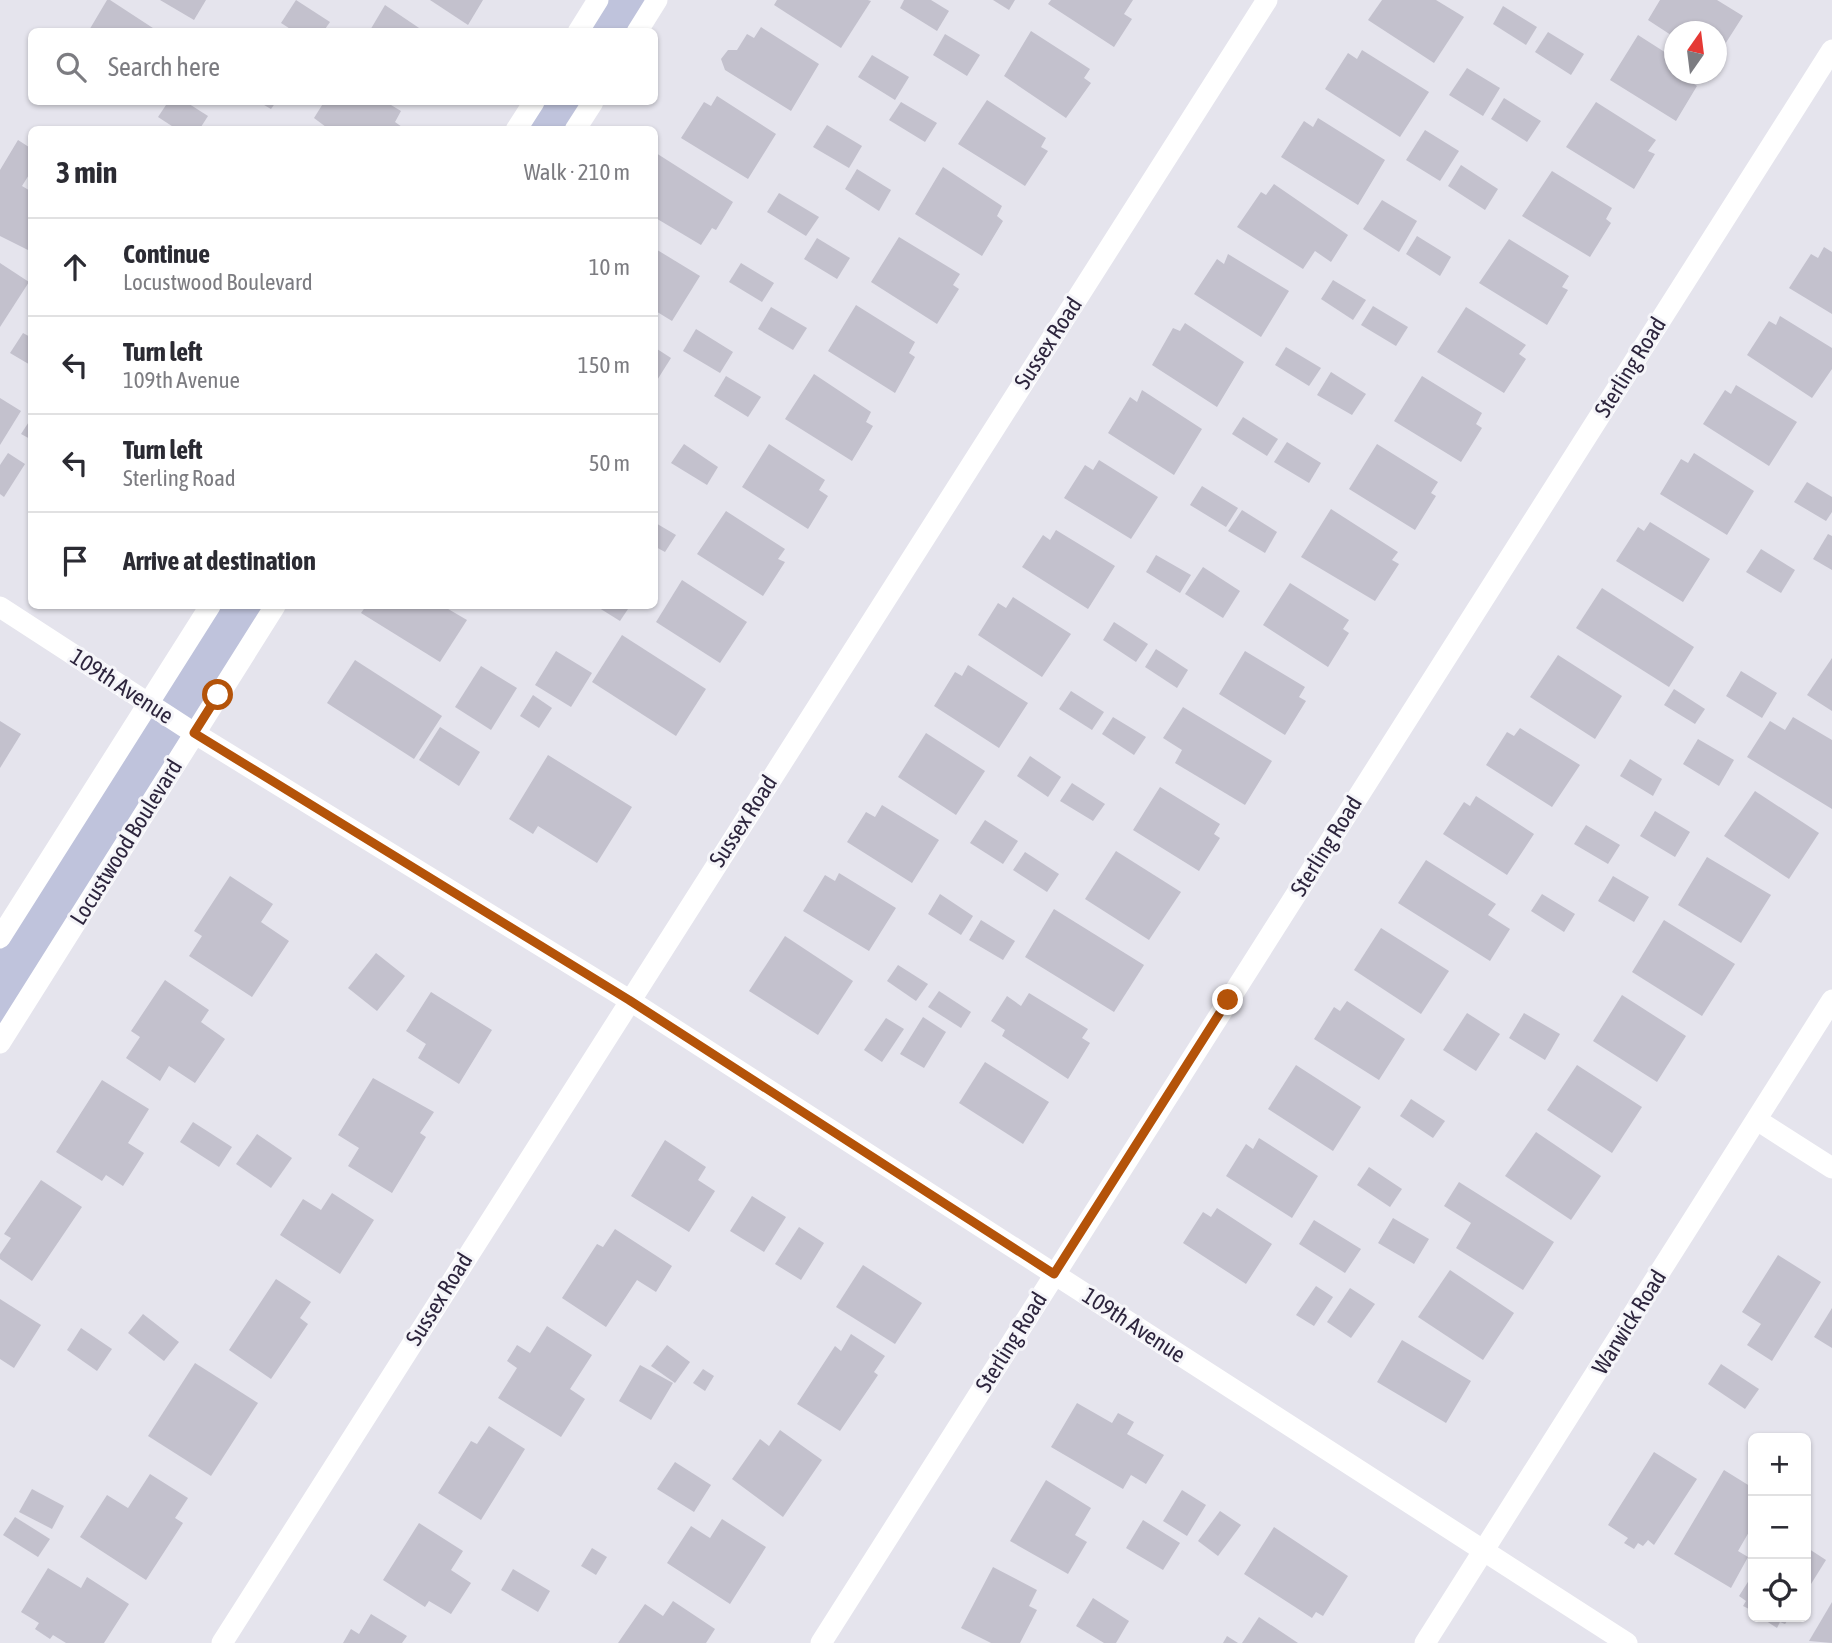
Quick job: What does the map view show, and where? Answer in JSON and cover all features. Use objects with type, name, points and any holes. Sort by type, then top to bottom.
[{"type":"street","points":[[580,28],[598,0]]},
{"type":"street","points":[[640,28],[657,0]]},
{"type":"street","name":"Sussex Road","points":[[222,1643],[1267,0]]},
{"type":"street","name":"Sterling Road","points":[[821,1643],[1832,50]]},
{"type":"street","points":[[519,126],[532,105]]},
{"type":"street","points":[[578,126],[591,105]]},
{"type":"street","name":"109th Avenue","points":[[0,607],[194,733],[629,1000],[1627,1643]]},
{"type":"street","points":[[0,938],[208,609]]},
{"type":"street","name":"Locustwood Boulevard","points":[[0,1043],[273,609]]},
{"type":"street","name":"Warwick Road","points":[[1425,1643],[1832,1000]]},
{"type":"street","points":[[1756,1120],[1832,1168]]},
{"type":"shaded area","points":[[598,0],[657,0],[639,28],[580,28]]},
{"type":"shaded area","points":[[532,105],[591,105],[577,126],[519,126]]},
{"type":"shaded area","points":[[208,609],[273,609],[0,1043],[0,938]]},
{"type":"building","points":[[107,0],[110,0],[153,28],[90,28]]},
{"type":"building","points":[[160,0],[206,0],[194,20]]},
{"type":"building","points":[[296,0],[330,22],[326,28],[289,28],[281,23]]},
{"type":"building","points":[[430,0],[483,0],[468,25]]},
{"type":"building","points":[[777,0],[871,1],[841,48],[774,5]]},
{"type":"building","points":[[904,0],[931,0],[949,11],[937,31],[900,8]]},
{"type":"building","points":[[993,0],[1015,0],[1009,10]]},
{"type":"building","points":[[1051,0],[1133,0],[1124,14],[1132,19],[1114,47],[1048,4]]},
{"type":"building","points":[[1382,0],[1436,0],[1464,17],[1434,63],[1368,20]]},
{"type":"building","points":[[1660,0],[1717,0],[1743,16],[1727,41],[1727,21],[1664,21],[1664,30],[1648,20]]},
{"type":"building","points":[[385,5],[419,28],[371,28]]},
{"type":"building","points":[[1503,6],[1537,27],[1526,45],[1493,24]]},
{"type":"building","points":[[761,27],[819,64],[791,111],[725,70],[721,59],[728,50],[737,50],[747,34],[754,38]]},
{"type":"building","points":[[1031,31],[1090,69],[1084,78],[1091,83],[1066,118],[1004,76]]},
{"type":"building","points":[[1548,32],[1584,54],[1571,75],[1535,52]]},
{"type":"building","points":[[945,34],[980,55],[967,76],[933,55]]},
{"type":"building","points":[[1638,35],[1664,52],[1664,84],[1697,86],[1676,121],[1610,80]]},
{"type":"building","points":[[1362,50],[1429,92],[1400,137],[1325,89],[1348,53],[1357,59]]},
{"type":"building","points":[[872,55],[909,77],[895,100],[858,77]]},
{"type":"building","points":[[1467,68],[1500,88],[1483,116],[1449,95]]},
{"type":"building","points":[[717,96],[776,134],[748,179],[681,138],[704,102],[711,106]]},
{"type":"building","points":[[1504,98],[1541,121],[1527,142],[1491,119]]},
{"type":"building","points":[[987,100],[1046,138],[1041,147],[1048,151],[1025,186],[958,144]]},
{"type":"building","points":[[901,102],[937,123],[925,142],[889,120]]},
{"type":"building","points":[[1596,102],[1656,140],[1648,151],[1655,154],[1634,189],[1566,147]]},
{"type":"building","points":[[166,105],[191,105],[208,116],[202,126],[172,126],[158,117]]},
{"type":"building","points":[[322,105],[391,105],[401,111],[395,122],[401,126],[325,126],[314,118]]},
{"type":"building","points":[[1318,118],[1385,160],[1358,205],[1281,157],[1304,121],[1313,127]]},
{"type":"building","points":[[827,125],[862,146],[849,168],[813,147]]},
{"type":"building","points":[[1425,130],[1459,151],[1440,181],[1406,160]]},
{"type":"building","points":[[18,140],[28,146],[28,176],[22,186],[28,190],[28,250],[0,236],[0,170]]},
{"type":"building","points":[[658,154],[733,202],[716,230],[712,228],[701,245],[658,219]]},
{"type":"building","points":[[1461,165],[1498,189],[1485,210],[1448,186]]},
{"type":"building","points":[[943,167],[1002,206],[997,216],[1003,221],[982,256],[915,214]]},
{"type":"building","points":[[857,169],[891,190],[879,211],[845,189]]},
{"type":"building","points":[[1552,171],[1612,208],[1606,219],[1611,223],[1590,257],[1522,216]]},
{"type":"building","points":[[1274,184],[1348,235],[1331,262],[1315,251],[1303,269],[1237,227],[1261,192],[1266,195]]},
{"type":"building","points":[[779,193],[819,217],[806,236],[767,212]]},
{"type":"building","points":[[1382,200],[1417,221],[1399,252],[1363,229]]},
{"type":"building","points":[[1417,236],[1451,257],[1440,276],[1406,254]]},
{"type":"building","points":[[899,237],[960,274],[953,285],[959,289],[937,324],[871,282]]},
{"type":"building","points":[[817,238],[850,258],[837,279],[804,259]]},
{"type":"building","points":[[1509,239],[1569,276],[1562,287],[1568,290],[1547,325],[1479,283]]},
{"type":"building","points":[[1824,247],[1832,252],[1832,314],[1789,288],[1811,254],[1818,258]]},
{"type":"building","points":[[658,250],[700,276],[672,321],[658,312]]},
{"type":"building","points":[[1228,254],[1289,291],[1261,337],[1194,294],[1217,259],[1224,264]]},
{"type":"building","points":[[0,263],[28,284],[0,327]]},
{"type":"building","points":[[741,263],[774,283],[762,302],[729,282]]},
{"type":"building","points":[[1333,280],[1366,300],[1353,320],[1321,299]]},
{"type":"building","points":[[856,305],[915,342],[909,353],[915,357],[895,393],[828,351]]},
{"type":"building","points":[[1373,306],[1408,327],[1396,346],[1361,325]]},
{"type":"building","points":[[771,307],[807,328],[793,350],[758,329]]},
{"type":"building","points":[[1466,307],[1526,345],[1519,354],[1526,359],[1504,393],[1437,352]]},
{"type":"building","points":[[1780,316],[1832,348],[1832,369],[1812,398],[1747,355],[1769,321],[1776,325]]},
{"type":"building","points":[[1185,323],[1244,362],[1217,407],[1152,365],[1173,328],[1180,331]]},
{"type":"building","points":[[696,329],[733,352],[720,373],[683,351]]},
{"type":"building","points":[[23,333],[28,336],[28,364],[10,353]]},
{"type":"building","points":[[1286,347],[1321,368],[1309,386],[1275,365]]},
{"type":"building","points":[[658,350],[671,358],[658,379]]},
{"type":"building","points":[[1331,372],[1366,394],[1352,415],[1317,395]]},
{"type":"building","points":[[814,374],[871,412],[866,422],[873,426],[852,461],[785,419]]},
{"type":"building","points":[[726,376],[761,397],[748,417],[714,396]]},
{"type":"building","points":[[1422,376],[1482,413],[1476,424],[1482,428],[1461,462],[1394,421]]},
{"type":"building","points":[[1736,385],[1797,422],[1769,466],[1703,424],[1725,390],[1731,394]]},
{"type":"building","points":[[1142,390],[1202,429],[1174,475],[1108,433],[1130,397],[1137,402]]},
{"type":"building","points":[[0,398],[21,411],[0,445]]},
{"type":"building","points":[[1243,417],[1278,439],[1267,456],[1232,434]]},
{"type":"building","points":[[28,423],[28,438],[21,434]]},
{"type":"building","points":[[1287,442],[1321,463],[1309,483],[1274,462]]},
{"type":"building","points":[[684,444],[718,467],[707,485],[671,463]]},
{"type":"building","points":[[769,444],[825,480],[819,490],[828,496],[808,529],[742,487]]},
{"type":"building","points":[[1377,444],[1438,482],[1431,493],[1436,496],[1415,530],[1349,489]]},
{"type":"building","points":[[8,453],[25,464],[4,497],[0,494],[0,465]]},
{"type":"building","points":[[1694,453],[1754,491],[1727,535],[1660,494],[1681,459],[1688,463]]},
{"type":"building","points":[[1099,460],[1158,497],[1131,539],[1064,498],[1085,465],[1093,470]]},
{"type":"building","points":[[1807,482],[1832,497],[1832,512],[1826,521],[1794,502]]},
{"type":"building","points":[[1202,486],[1238,508],[1226,527],[1190,505]]},
{"type":"building","points":[[1331,509],[1398,552],[1392,560],[1399,564],[1375,601],[1301,557]]},
{"type":"building","points":[[1242,510],[1277,532],[1265,553],[1228,531]]},
{"type":"building","points":[[726,511],[785,549],[778,559],[785,562],[763,596],[697,554]]},
{"type":"building","points":[[1650,522],[1710,559],[1683,602],[1616,561],[1638,527],[1644,531]]},
{"type":"building","points":[[658,524],[676,535],[665,552],[658,548]]},
{"type":"building","points":[[1056,530],[1115,566],[1088,609],[1022,567],[1043,535],[1050,540]]},
{"type":"building","points":[[1828,534],[1832,536],[1832,570],[1813,559]]},
{"type":"building","points":[[1761,549],[1795,570],[1781,593],[1746,572]]},
{"type":"building","points":[[1156,555],[1191,575],[1180,593],[1146,572]]},
{"type":"building","points":[[1203,567],[1240,591],[1223,618],[1185,594]]},
{"type":"building","points":[[682,580],[747,622],[720,663],[656,622]]},
{"type":"building","points":[[1290,583],[1349,620],[1343,629],[1349,633],[1328,667],[1263,625]]},
{"type":"building","points":[[1602,588],[1694,647],[1669,687],[1576,628]]},
{"type":"building","points":[[1013,597],[1071,634],[1042,677],[978,635],[998,603],[1006,608]]},
{"type":"building","points":[[364,609],[448,609],[467,620],[440,662],[361,613]]},
{"type":"building","points":[[601,609],[628,609],[620,621]]},
{"type":"building","points":[[1114,622],[1148,644],[1136,662],[1103,640]]},
{"type":"building","points":[[622,635],[706,689],[676,736],[592,682]]},
{"type":"building","points":[[1156,649],[1188,670],[1177,688],[1145,667]]},
{"type":"building","points":[[556,651],[592,673],[571,707],[535,685]]},
{"type":"building","points":[[1245,651],[1305,687],[1299,697],[1306,701],[1285,735],[1219,694]]},
{"type":"building","points":[[1558,655],[1622,696],[1595,739],[1530,697]]},
{"type":"building","points":[[1832,658],[1832,711],[1807,695]]},
{"type":"building","points":[[355,660],[442,716],[414,759],[327,703]]},
{"type":"building","points":[[968,665],[1028,703],[999,748],[934,706],[955,672],[962,676]]},
{"type":"building","points":[[481,666],[517,688],[491,730],[455,707]]},
{"type":"building","points":[[1741,671],[1777,693],[1762,718],[1726,696]]},
{"type":"building","points":[[1674,689],[1705,709],[1695,724],[1664,705]]},
{"type":"building","points":[[1071,691],[1104,712],[1092,730],[1059,709]]},
{"type":"building","points":[[533,695],[552,708],[539,728],[520,716]]},
{"type":"building","points":[[1183,707],[1272,761],[1245,805],[1175,763],[1182,750],[1163,738]]},
{"type":"building","points":[[1113,717],[1146,737],[1134,755],[1102,734]]},
{"type":"building","points":[[1793,717],[1832,740],[1832,809],[1747,757],[1770,721],[1785,730]]},
{"type":"building","points":[[0,721],[21,734],[0,768]]},
{"type":"building","points":[[440,727],[480,752],[459,786],[419,760]]},
{"type":"building","points":[[1520,728],[1580,765],[1552,807],[1486,765],[1507,732],[1514,736]]},
{"type":"building","points":[[926,733],[985,771],[956,815],[898,777]]},
{"type":"building","points":[[1698,739],[1734,760],[1719,786],[1683,764]]},
{"type":"building","points":[[548,755],[632,807],[597,863],[538,826],[533,834],[509,819]]},
{"type":"building","points":[[1030,756],[1061,777],[1048,797],[1017,776]]},
{"type":"building","points":[[1630,759],[1662,779],[1653,796],[1620,776]]},
{"type":"building","points":[[1072,783],[1105,804],[1093,821],[1060,801]]},
{"type":"building","points":[[1160,787],[1220,824],[1214,834],[1220,838],[1199,871],[1133,830]]},
{"type":"building","points":[[1755,791],[1819,833],[1789,879],[1724,836]]},
{"type":"building","points":[[1476,796],[1534,834],[1507,875],[1443,834],[1464,802],[1470,806]]},
{"type":"building","points":[[882,805],[939,840],[912,883],[847,842],[866,812],[875,817]]},
{"type":"building","points":[[1655,811],[1690,832],[1675,857],[1640,836]]},
{"type":"building","points":[[985,820],[1018,841],[1003,864],[970,843]]},
{"type":"building","points":[[1586,825],[1620,845],[1608,864],[1574,844]]},
{"type":"building","points":[[1116,851],[1181,892],[1149,940],[1085,899]]},
{"type":"building","points":[[1025,852],[1059,874],[1047,892],[1013,870]]},
{"type":"building","points":[[1707,857],[1771,895],[1741,943],[1678,905]]},
{"type":"building","points":[[1426,860],[1496,904],[1488,915],[1510,929],[1490,961],[1398,903]]},
{"type":"building","points":[[839,873],[896,908],[869,951],[803,911],[825,875],[835,881]]},
{"type":"building","points":[[230,876],[273,904],[261,922],[289,941],[252,997],[189,956],[202,936],[194,931]]},
{"type":"building","points":[[1613,876],[1649,897],[1634,922],[1598,901]]},
{"type":"building","points":[[940,894],[973,916],[961,935],[928,914]]},
{"type":"building","points":[[1542,894],[1575,914],[1564,932],[1531,911]]},
{"type":"building","points":[[1054,909],[1144,965],[1114,1012],[1025,957]]},
{"type":"building","points":[[981,920],[1015,941],[1003,960],[969,940]]},
{"type":"building","points":[[1664,920],[1735,964],[1702,1016],[1632,972]]},
{"type":"building","points":[[1381,928],[1449,971],[1421,1014],[1354,970]]},
{"type":"building","points":[[785,936],[853,981],[818,1035],[749,991]]},
{"type":"building","points":[[376,953],[405,976],[377,1011],[348,988]]},
{"type":"building","points":[[898,965],[928,984],[916,1001],[887,981]]},
{"type":"building","points":[[165,980],[209,1010],[201,1022],[225,1039],[195,1083],[169,1066],[160,1081],[126,1058],[140,1037],[131,1031]]},
{"type":"building","points":[[939,991],[971,1012],[961,1028],[928,1007]]},
{"type":"building","points":[[431,992],[492,1030],[459,1084],[418,1058],[426,1044],[406,1031]]},
{"type":"building","points":[[1029,993],[1088,1029],[1082,1038],[1090,1043],[1068,1079],[1002,1036],[1005,1030],[991,1021],[1007,996],[1021,1006]]},
{"type":"building","points":[[1622,995],[1686,1036],[1657,1082],[1593,1041]]},
{"type":"building","points":[[1347,1001],[1405,1039],[1379,1080],[1314,1039],[1334,1007],[1340,1011]]},
{"type":"building","points":[[1467,1013],[1500,1034],[1476,1071],[1443,1050]]},
{"type":"building","points":[[1524,1013],[1560,1034],[1545,1060],[1509,1038]]},
{"type":"building","points":[[923,1017],[946,1032],[924,1068],[900,1054]]},
{"type":"building","points":[[886,1018],[904,1029],[882,1062],[864,1050]]},
{"type":"building","points":[[985,1062],[1049,1102],[1023,1144],[959,1103]]},
{"type":"building","points":[[1296,1065],[1361,1107],[1333,1151],[1268,1109]]},
{"type":"building","points":[[1577,1065],[1642,1107],[1612,1153],[1547,1110]]},
{"type":"building","points":[[373,1078],[434,1112],[420,1133],[426,1137],[392,1193],[348,1166],[359,1148],[338,1135]]},
{"type":"building","points":[[102,1080],[149,1109],[128,1143],[144,1153],[123,1186],[106,1175],[102,1181],[56,1152]]},
{"type":"building","points":[[1411,1099],[1445,1121],[1433,1138],[1400,1116]]},
{"type":"building","points":[[193,1122],[232,1147],[219,1167],[180,1142]]},
{"type":"building","points":[[1536,1132],[1601,1176],[1571,1220],[1505,1176]]},
{"type":"building","points":[[257,1134],[292,1158],[271,1188],[236,1164]]},
{"type":"building","points":[[1259,1138],[1318,1176],[1292,1218],[1226,1176],[1246,1144],[1253,1149]]},
{"type":"building","points":[[665,1140],[706,1167],[698,1180],[715,1191],[689,1232],[631,1196]]},
{"type":"building","points":[[1369,1167],[1402,1189],[1390,1207],[1357,1185]]},
{"type":"building","points":[[41,1180],[82,1207],[32,1281],[0,1259],[0,1254],[11,1238],[4,1234]]},
{"type":"building","points":[[1459,1182],[1554,1242],[1523,1290],[1456,1248],[1471,1223],[1444,1206]]},
{"type":"building","points":[[332,1193],[374,1220],[340,1274],[280,1235],[303,1199],[321,1210]]},
{"type":"building","points":[[752,1196],[786,1217],[764,1252],[730,1231]]},
{"type":"building","points":[[1217,1208],[1272,1244],[1246,1284],[1183,1243],[1203,1212],[1211,1217]]},
{"type":"building","points":[[1393,1218],[1429,1239],[1414,1264],[1378,1243]]},
{"type":"building","points":[[1314,1220],[1361,1249],[1345,1273],[1299,1244]]},
{"type":"building","points":[[799,1227],[824,1243],[801,1280],[775,1264]]},
{"type":"building","points":[[615,1229],[672,1266],[656,1292],[637,1280],[606,1327],[562,1298],[597,1244],[603,1247]]},
{"type":"building","points":[[1778,1255],[1821,1282],[1772,1361],[1747,1345],[1761,1324],[1742,1312]]},
{"type":"building","points":[[863,1265],[922,1303],[895,1344],[836,1307]]},
{"type":"building","points":[[1450,1270],[1514,1313],[1483,1360],[1418,1317]]},
{"type":"building","points":[[276,1279],[311,1302],[300,1318],[308,1324],[271,1379],[229,1350]]},
{"type":"building","points":[[1316,1286],[1333,1297],[1314,1326],[1296,1315]]},
{"type":"building","points":[[1350,1288],[1375,1304],[1351,1338],[1327,1322]]},
{"type":"building","points":[[0,1299],[41,1325],[14,1368],[0,1359]]},
{"type":"building","points":[[1832,1308],[1832,1348],[1814,1337]]},
{"type":"building","points":[[143,1314],[179,1342],[164,1361],[128,1333]]},
{"type":"building","points":[[547,1326],[592,1355],[570,1389],[585,1399],[561,1437],[498,1398],[517,1368],[507,1361],[517,1345],[530,1353]]},
{"type":"building","points":[[81,1328],[112,1349],[97,1371],[67,1350]]},
{"type":"building","points":[[851,1334],[885,1356],[874,1372],[878,1375],[840,1431],[797,1404],[835,1346],[841,1351]]},
{"type":"building","points":[[1402,1340],[1471,1381],[1446,1423],[1377,1382]]},
{"type":"building","points":[[667,1345],[690,1362],[675,1383],[651,1366]]},
{"type":"building","points":[[195,1363],[258,1403],[211,1476],[148,1436]]},
{"type":"building","points":[[1721,1364],[1759,1389],[1745,1409],[1708,1384]]},
{"type":"building","points":[[640,1365],[673,1383],[651,1420],[619,1401]]},
{"type":"building","points":[[703,1369],[714,1376],[705,1391],[693,1383]]},
{"type":"building","points":[[1077,1403],[1112,1423],[1118,1413],[1134,1422],[1127,1434],[1164,1455],[1146,1484],[1131,1475],[1123,1489],[1051,1447]]},
{"type":"building","points":[[489,1426],[525,1449],[481,1520],[438,1493],[471,1441],[477,1444]]},
{"type":"building","points":[[780,1430],[822,1460],[783,1517],[732,1479],[760,1439],[769,1446]]},
{"type":"building","points":[[1654,1452],[1697,1479],[1654,1545],[1648,1540],[1643,1546],[1638,1543],[1634,1549],[1624,1543],[1628,1538],[1608,1525]]},
{"type":"building","points":[[675,1462],[711,1485],[694,1512],[657,1489]]},
{"type":"building","points":[[1724,1470],[1748,1485],[1748,1534],[1738,1551],[1748,1557],[1731,1588],[1674,1554]]},
{"type":"building","points":[[150,1474],[188,1498],[175,1518],[183,1523],[146,1580],[80,1537],[107,1495],[128,1508]]},
{"type":"building","points":[[1046,1480],[1091,1508],[1075,1535],[1087,1542],[1068,1574],[1010,1541]]},
{"type":"building","points":[[32,1489],[64,1506],[52,1529],[19,1512]]},
{"type":"building","points":[[1182,1490],[1206,1505],[1187,1536],[1163,1521]]},
{"type":"building","points":[[1220,1511],[1241,1525],[1218,1556],[1198,1541]]},
{"type":"building","points":[[15,1517],[50,1539],[38,1557],[3,1535]]},
{"type":"building","points":[[722,1519],[766,1547],[730,1604],[667,1563],[691,1526],[710,1538]]},
{"type":"building","points":[[1143,1520],[1180,1543],[1163,1570],[1126,1548]]},
{"type":"building","points":[[419,1523],[463,1551],[451,1570],[471,1583],[451,1614],[429,1601],[425,1607],[383,1580]]},
{"type":"building","points":[[1274,1527],[1348,1576],[1323,1616],[1316,1612],[1312,1618],[1244,1574]]},
{"type":"building","points":[[592,1548],[607,1557],[596,1575],[581,1566]]},
{"type":"building","points":[[1811,1550],[1826,1560],[1811,1584]]},
{"type":"building","points":[[993,1567],[1037,1590],[1029,1606],[1037,1610],[1020,1643],[991,1643],[961,1628]]},
{"type":"building","points":[[48,1568],[81,1588],[87,1577],[129,1604],[104,1643],[66,1643],[53,1635],[50,1639],[35,1629],[39,1623],[21,1612]]},
{"type":"building","points":[[513,1569],[550,1591],[538,1612],[501,1590]]},
{"type":"building","points":[[1748,1582],[1748,1608],[1743,1606],[1746,1601],[1739,1596]]},
{"type":"building","points":[[1093,1598],[1129,1621],[1116,1643],[1104,1643],[1076,1626]]},
{"type":"building","points":[[673,1601],[715,1629],[706,1643],[618,1643],[645,1604],[663,1616]]},
{"type":"building","points":[[1832,1602],[1832,1643],[1809,1641]]},
{"type":"building","points":[[371,1614],[407,1636],[402,1643],[343,1643],[351,1629],[359,1634]]},
{"type":"building","points":[[1259,1617],[1298,1643],[1242,1643]]},
{"type":"building","points":[[1768,1622],[1780,1622],[1777,1628]]},
{"type":"building","points":[[1227,1636],[1238,1643],[1223,1643]]},
{"type":"route","points":[[218,695],[194,733],[629,1000],[1054,1274],[1228,1000]]}]
